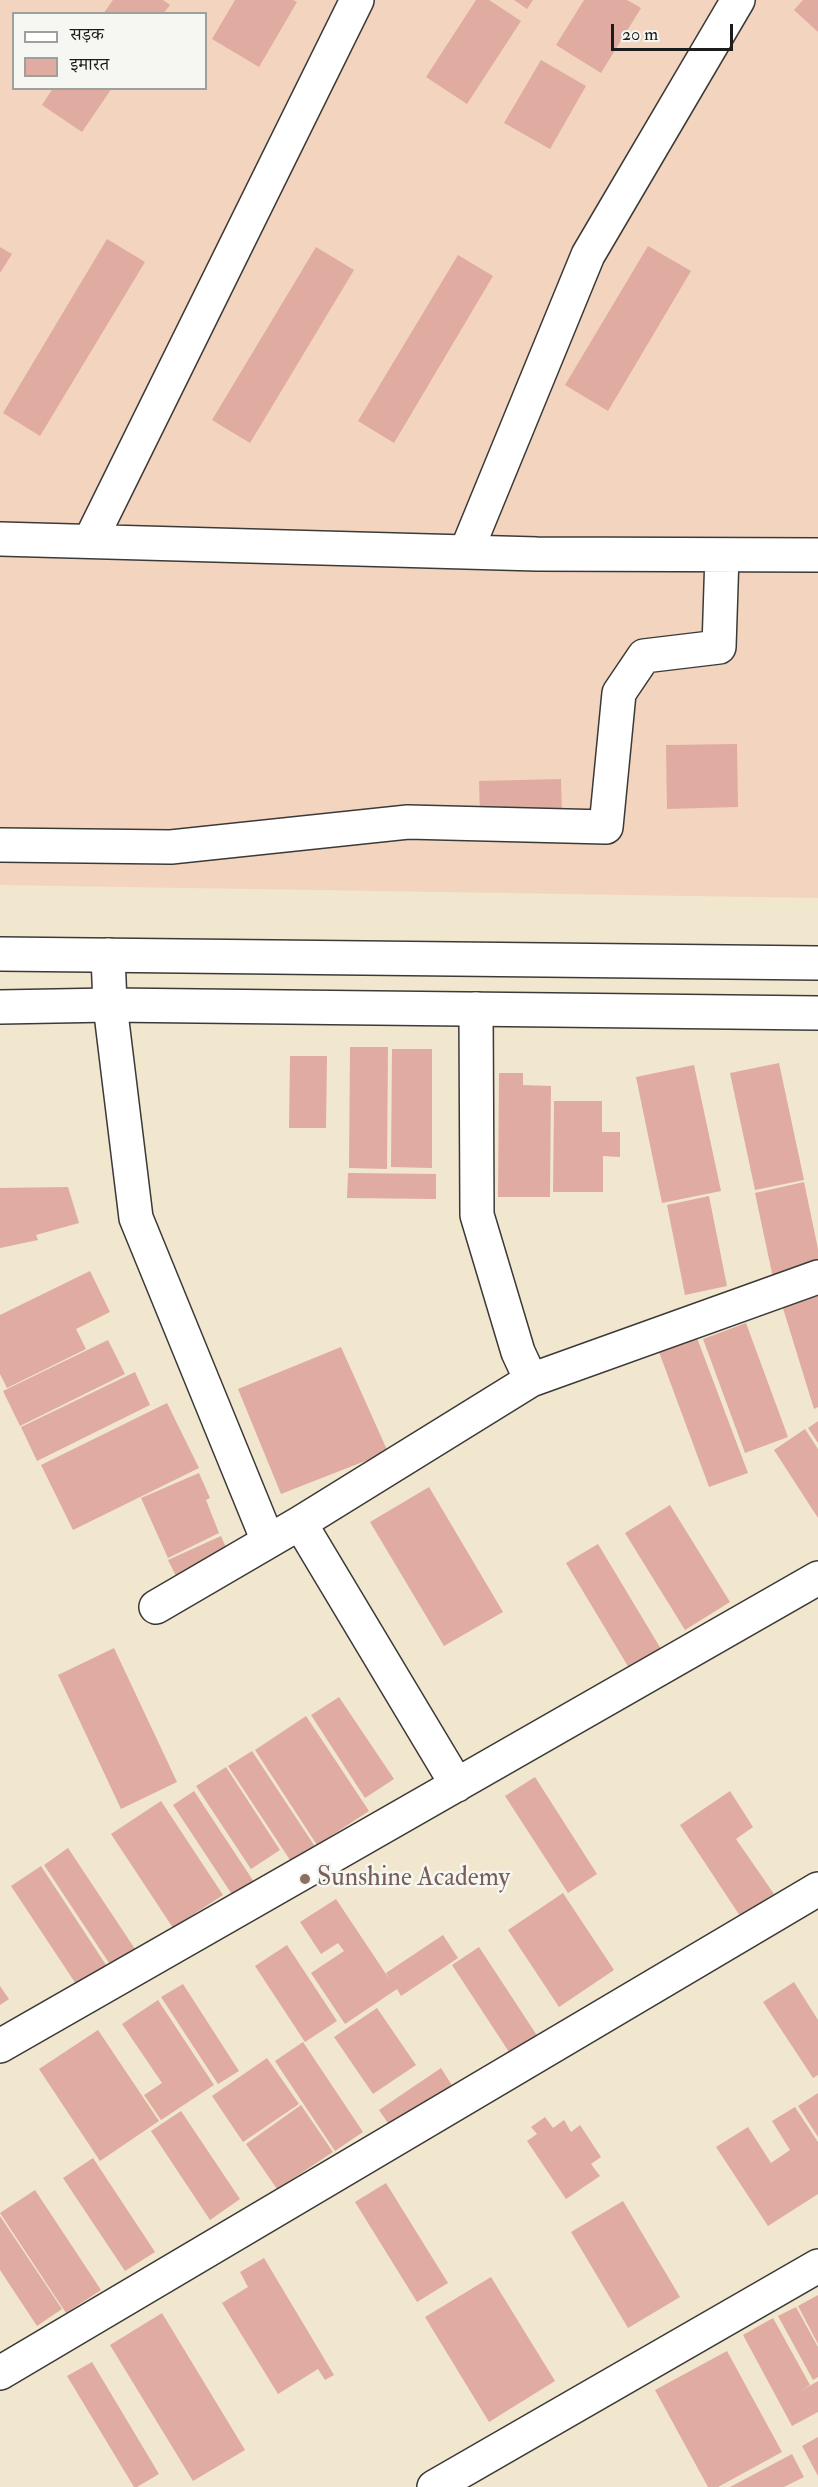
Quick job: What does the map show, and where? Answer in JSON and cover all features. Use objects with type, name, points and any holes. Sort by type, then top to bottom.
[{"type":"street","points":[[90,541],[357,0]]},
{"type":"street","points":[[466,552],[588,255],[738,0]]},
{"type":"street","points":[[0,539],[466,552],[818,555]]},
{"type":"street","points":[[0,845],[171,847],[408,822],[606,827],[619,693],[644,656],[719,647],[722,555]]},
{"type":"street","points":[[0,954],[818,963]]},
{"type":"street","points":[[108,955],[110,1005],[136,1218],[268,1541]]},
{"type":"street","points":[[0,1007],[110,1005],[818,1013]]},
{"type":"street","points":[[476,1009],[477,1215],[518,1352],[531,1380]]},
{"type":"street","points":[[156,1607],[300,1523],[531,1380],[818,1276]]},
{"type":"street","points":[[300,1523],[457,1785]]},
{"type":"street","points":[[0,2046],[818,1578]]},
{"type":"street","points":[[0,2373],[818,1889]]},
{"type":"street","points":[[434,2487],[818,2266]]},
{"type":"shaded area","points":[[0,0],[818,0],[818,898],[0,885]]},
{"type":"building","points":[[113,0],[163,0],[170,5],[165,12],[104,12]]},
{"type":"building","points":[[235,0],[293,0],[297,2],[259,67],[212,39]]},
{"type":"building","points":[[476,0],[489,0],[521,21],[467,104],[426,77]]},
{"type":"building","points":[[514,0],[533,0],[527,9]]},
{"type":"building","points":[[584,0],[627,0],[641,8],[601,73],[556,45]]},
{"type":"building","points":[[803,0],[818,0],[818,32],[794,10]]},
{"type":"building","points":[[541,60],[586,86],[550,149],[504,123]]},
{"type":"building","points":[[52,90],[111,90],[82,132],[42,105]]},
{"type":"building","points":[[107,239],[145,262],[40,436],[3,413]]},
{"type":"building","points":[[648,246],[691,271],[608,411],[565,385]]},
{"type":"building","points":[[0,247],[12,254],[0,273]]},
{"type":"building","points":[[316,247],[354,270],[250,443],[212,420]]},
{"type":"building","points":[[458,255],[493,276],[394,443],[358,421]]},
{"type":"building","points":[[737,744],[738,807],[667,809],[666,745]]},
{"type":"building","points":[[561,779],[562,814],[480,815],[479,781]]},
{"type":"building","points":[[350,1047],[388,1047],[387,1169],[349,1168]]},
{"type":"building","points":[[392,1049],[432,1049],[432,1168],[391,1167]]},
{"type":"building","points":[[290,1056],[327,1056],[326,1128],[289,1128]]},
{"type":"building","points":[[779,1063],[804,1180],[755,1190],[730,1073]]},
{"type":"building","points":[[694,1065],[721,1191],[662,1203],[636,1077]]},
{"type":"building","points":[[499,1073],[523,1073],[523,1085],[551,1086],[550,1197],[498,1197]]},
{"type":"building","points":[[554,1101],[602,1101],[602,1132],[620,1132],[620,1157],[603,1156],[603,1192],[553,1192]]},
{"type":"building","points":[[348,1173],[436,1174],[436,1199],[347,1198]]},
{"type":"building","points":[[804,1182],[818,1249],[818,1269],[773,1278],[755,1193]]},
{"type":"building","points":[[68,1187],[79,1223],[36,1235],[38,1240],[0,1248],[0,1188]]},
{"type":"building","points":[[709,1196],[727,1286],[685,1295],[667,1205]]},
{"type":"building","points":[[90,1271],[110,1312],[76,1329],[86,1349],[7,1388],[0,1374],[0,1315]]},
{"type":"building","points":[[818,1294],[818,1407],[814,1409],[782,1305]]},
{"type":"building","points":[[746,1323],[788,1437],[745,1453],[703,1339]]},
{"type":"building","points":[[697,1338],[748,1473],[709,1487],[659,1352]]},
{"type":"building","points":[[108,1340],[125,1374],[20,1426],[3,1391]]},
{"type":"building","points":[[341,1347],[388,1452],[281,1494],[238,1389]]},
{"type":"building","points":[[135,1372],[150,1405],[37,1461],[21,1427]]},
{"type":"building","points":[[167,1403],[199,1468],[73,1530],[41,1465]]},
{"type":"building","points":[[818,1421],[818,1443],[808,1428]]},
{"type":"building","points":[[805,1429],[818,1449],[818,1518],[774,1450]]},
{"type":"building","points":[[199,1473],[210,1498],[206,1500],[219,1533],[168,1558],[141,1498]]},
{"type":"building","points":[[429,1487],[503,1612],[444,1646],[370,1522]]},
{"type":"building","points":[[670,1505],[730,1602],[685,1630],[625,1533]]},
{"type":"building","points":[[221,1536],[230,1557],[178,1580],[168,1560]]},
{"type":"building","points":[[598,1544],[661,1649],[629,1668],[566,1563]]},
{"type":"building","points":[[114,1648],[177,1782],[121,1809],[58,1675]]},
{"type":"building","points":[[339,1697],[394,1779],[365,1798],[311,1715]]},
{"type":"building","points":[[306,1716],[369,1811],[317,1845],[255,1750]]},
{"type":"building","points":[[252,1751],[316,1848],[292,1863],[228,1766]]},
{"type":"building","points":[[226,1767],[280,1850],[251,1869],[196,1786]]},
{"type":"building","points":[[535,1777],[597,1874],[568,1893],[505,1796]]},
{"type":"building","points":[[194,1791],[254,1882],[233,1896],[173,1805]]},
{"type":"building","points":[[730,1791],[753,1827],[736,1839],[774,1894],[740,1916],[680,1825]]},
{"type":"building","points":[[161,1801],[223,1895],[173,1928],[111,1834]]},
{"type":"building","points":[[68,1848],[137,1952],[113,1969],[44,1865]]},
{"type":"building","points":[[41,1866],[110,1971],[80,1990],[11,1886]]},
{"type":"building","points":[[563,1893],[614,1970],[559,2007],[508,1930]]},
{"type":"building","points":[[336,1899],[390,1980],[386,1973],[443,1935],[458,1958],[401,1996],[397,1989],[345,2024],[311,1973],[344,1951],[338,1943],[321,1954],[300,1922]]},
{"type":"building","points":[[287,1945],[337,2021],[305,2042],[255,1966]]},
{"type":"building","points":[[479,1947],[538,2037],[511,2055],[452,1965]]},
{"type":"building","points":[[794,1982],[818,2020],[818,2075],[813,2078],[763,2002]]},
{"type":"building","points":[[183,1984],[239,2071],[218,2084],[161,1997]]},
{"type":"building","points":[[0,1986],[9,1999],[0,2005]]},
{"type":"building","points":[[158,2000],[214,2085],[161,2120],[144,2095],[162,2083],[122,2024]]},
{"type":"building","points":[[377,2008],[416,2065],[373,2094],[334,2037]]},
{"type":"building","points":[[98,2030],[159,2121],[100,2161],[39,2069]]},
{"type":"building","points":[[303,2042],[363,2132],[335,2151],[275,2061]]},
{"type":"building","points":[[267,2058],[299,2104],[243,2142],[212,2096]]},
{"type":"building","points":[[441,2068],[453,2087],[392,2129],[379,2110]]},
{"type":"building","points":[[818,2093],[818,2137],[798,2106]]},
{"type":"building","points":[[301,2105],[333,2152],[277,2189],[246,2144]]},
{"type":"building","points":[[795,2107],[818,2142],[818,2194],[768,2226],[716,2147],[748,2127],[771,2163],[790,2150],[772,2121]]},
{"type":"building","points":[[181,2111],[240,2199],[210,2220],[151,2131]]},
{"type":"building","points":[[545,2117],[553,2128],[564,2120],[571,2132],[580,2125],[601,2157],[591,2164],[600,2176],[566,2199],[527,2141],[537,2134],[531,2127]]},
{"type":"building","points":[[93,2158],[155,2252],[125,2271],[63,2178]]},
{"type":"building","points":[[386,2183],[448,2283],[417,2302],[355,2202]]},
{"type":"building","points":[[35,2190],[101,2290],[66,2313],[0,2213]]},
{"type":"building","points":[[623,2201],[680,2297],[628,2328],[571,2232]]},
{"type":"building","points":[[0,2216],[62,2309],[37,2326],[0,2270]]},
{"type":"building","points":[[264,2258],[334,2375],[325,2380],[318,2369],[278,2394],[222,2303],[248,2287],[240,2272]]},
{"type":"building","points":[[491,2277],[555,2381],[489,2422],[425,2317]]},
{"type":"building","points":[[818,2295],[818,2344],[798,2306]]},
{"type":"building","points":[[796,2307],[818,2347],[818,2377],[813,2380],[778,2316]]},
{"type":"building","points":[[162,2313],[245,2450],[193,2481],[110,2345]]},
{"type":"building","points":[[773,2318],[810,2385],[799,2392],[818,2381],[818,2412],[792,2426],[743,2335]]},
{"type":"building","points":[[727,2351],[782,2452],[718,2487],[708,2487],[655,2390]]},
{"type":"building","points":[[92,2362],[159,2474],[137,2487],[134,2487],[67,2376]]},
{"type":"building","points":[[818,2437],[818,2476],[802,2446]]},
{"type":"building","points":[[792,2454],[804,2477],[784,2487],[730,2487]]},
{"type":"place","name":"Sunshine Academy","points":[[305,1879]]}]
